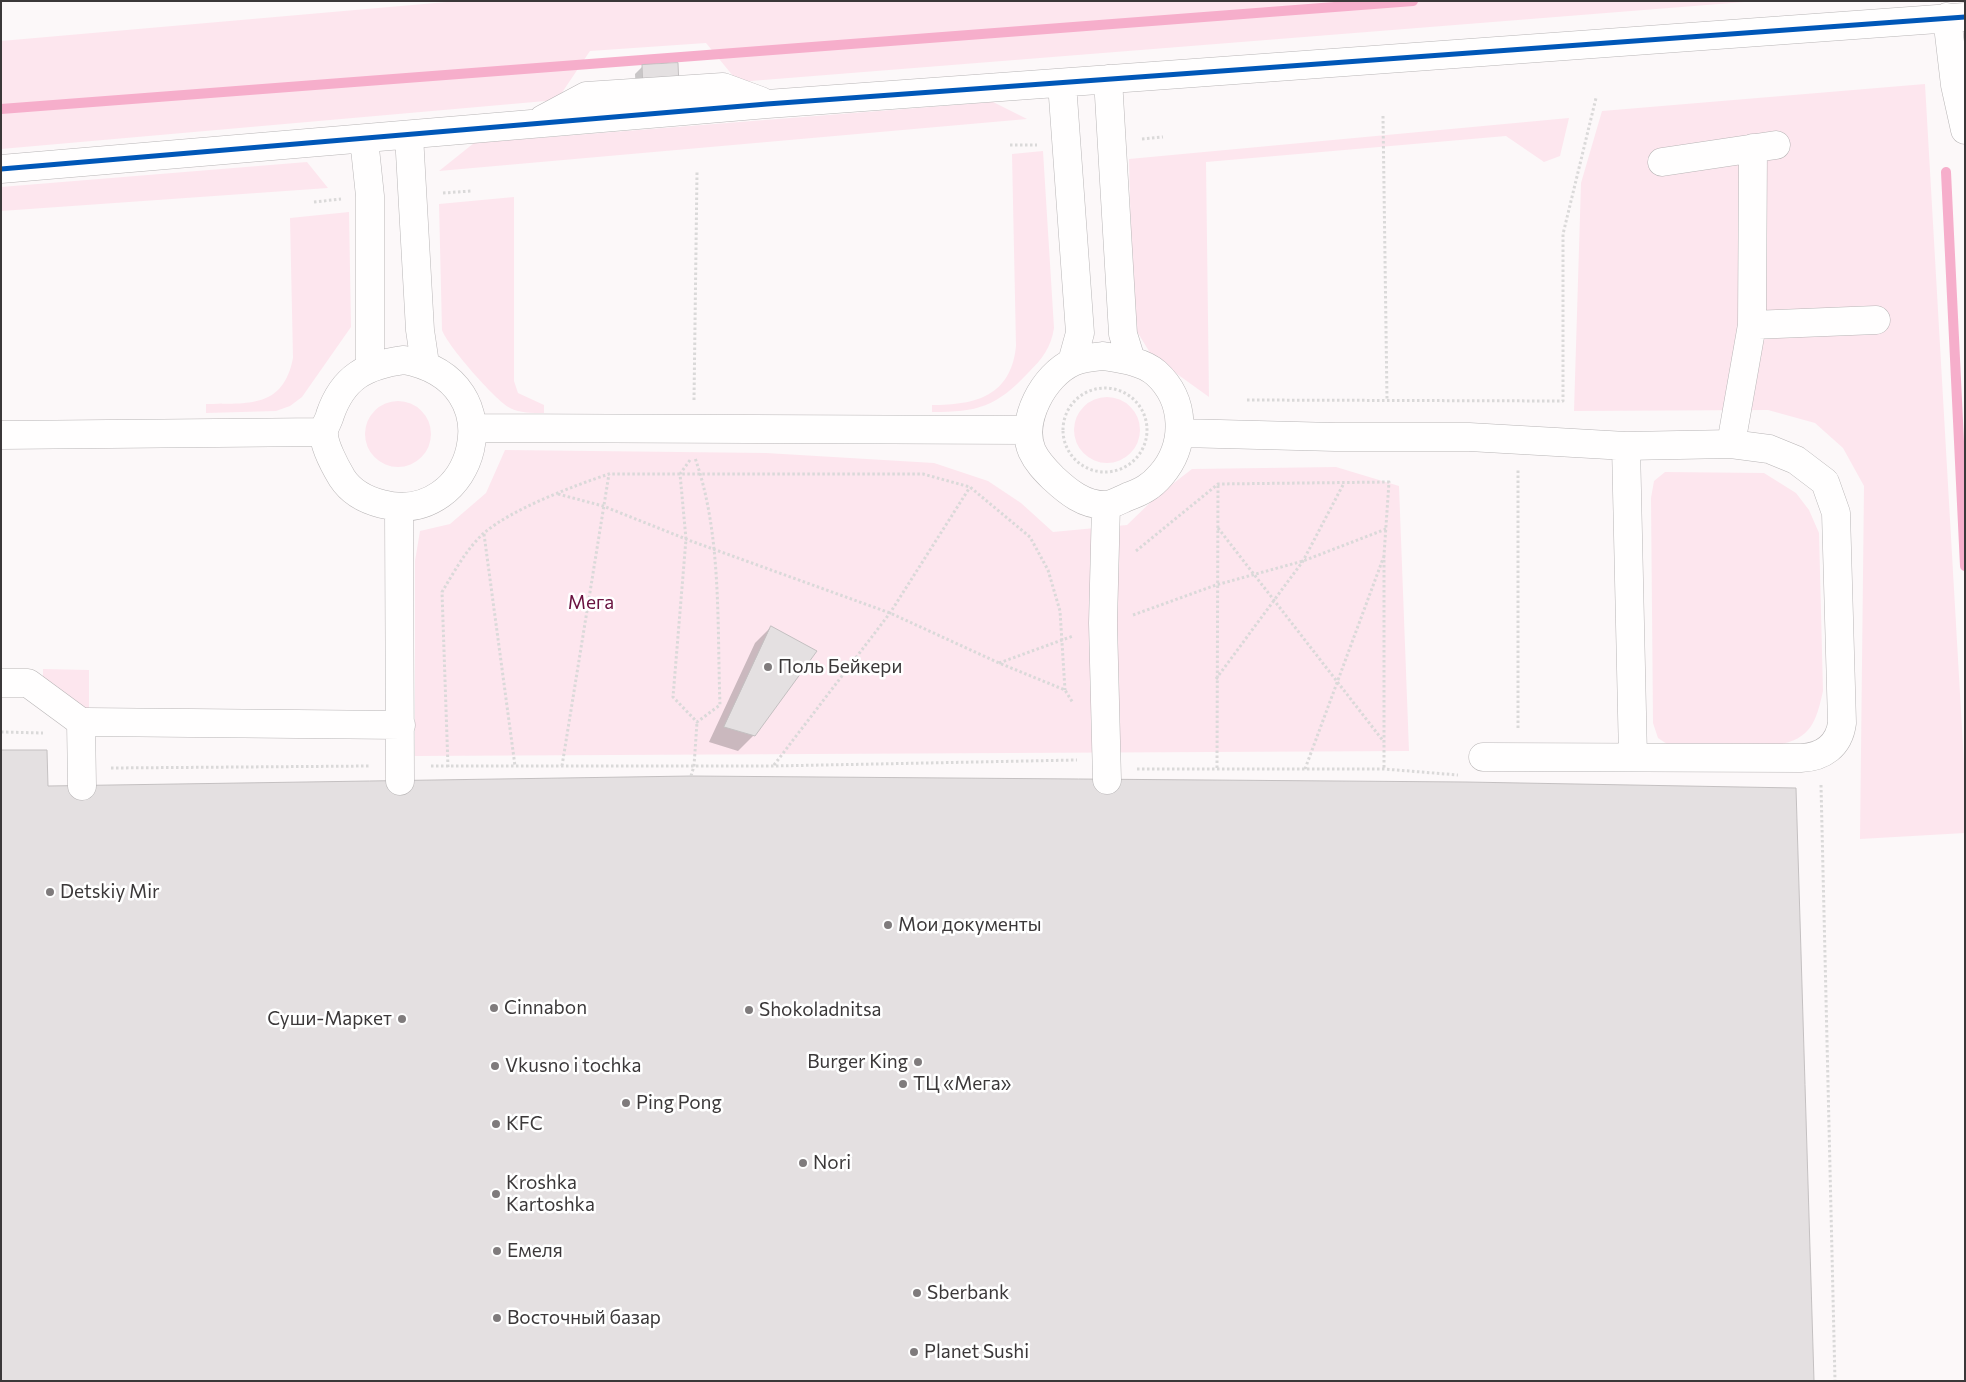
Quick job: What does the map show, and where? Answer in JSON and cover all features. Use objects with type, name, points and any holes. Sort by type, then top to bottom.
[{"type":"street","points":[[1,169],[767,104],[1956,17],[1955,85],[1965,130]]},
{"type":"street","points":[[1108,79],[1123,334],[1131,360]]},
{"type":"street","points":[[1062,83],[1080,333],[1072,362]]},
{"type":"street","points":[[409,135],[420,330],[425,364]]},
{"type":"street","points":[[364,139],[370,196],[370,368]]},
{"type":"street","points":[[1662,162],[1765,147],[1752,325],[1731,444]]},
{"type":"street","points":[[1752,325],[1876,320]]},
{"type":"street","points":[[1103,356],[1131,360],[1156,373],[1175,396],[1181,433],[1174,456],[1162,474],[1146,490],[1106,505],[1081,500],[1066,491],[1039,462],[1032,451],[1028,430],[1038,398],[1051,379],[1072,362],[1103,356]]},
{"type":"street","points":[[404,360],[425,364],[442,373],[457,387],[467,406],[473,428],[468,458],[461,473],[450,486],[428,501],[399,507],[370,500],[346,483],[334,466],[324,432],[335,400],[352,378],[370,368],[404,360]]},
{"type":"street","points":[[473,428],[1028,430]]},
{"type":"street","points":[[1,435],[324,432]]},
{"type":"street","points":[[1181,433],[1518,438],[1626,446],[1731,444],[1769,449],[1796,460],[1826,482],[1836,513],[1841,732],[1838,740],[1832,747],[1820,755],[1810,758],[1518,757],[1475,766]]},
{"type":"street","points":[[1626,446],[1633,757]]},
{"type":"street","points":[[1106,505],[1103,623],[1107,770]]},
{"type":"street","points":[[399,507],[400,773]]},
{"type":"street","points":[[1,683],[28,683],[81,722],[401,725]]},
{"type":"street","points":[[81,722],[82,777]]},
{"type":"path","points":[[1247,400],[1563,400],[1564,234],[1596,98]]},
{"type":"path","points":[[1383,116],[1387,400]]},
{"type":"path","points":[[1140,139],[1163,137]]},
{"type":"path","points":[[1010,146],[1043,145]]},
{"type":"path","points":[[694,400],[697,172]]},
{"type":"path","points":[[442,193],[471,191]]},
{"type":"path","points":[[1104,387],[1123,391],[1138,403],[1146,420],[1147,439],[1138,456],[1124,468],[1105,473],[1086,469],[1072,457],[1063,440],[1063,421],[1070,404],[1086,392],[1104,387]]},
{"type":"path","points":[[1518,401],[1518,757]]},
{"type":"path","points":[[692,776],[697,722],[673,696],[686,539],[680,474],[694,455],[700,473],[714,550],[720,705],[697,722]]},
{"type":"path","points":[[562,766],[608,474]]},
{"type":"path","points":[[448,767],[442,592],[456,568],[484,533],[519,512],[608,474],[923,474],[970,487],[1030,536],[1048,570],[1060,611],[1066,690],[1075,706]]},
{"type":"path","points":[[1132,559],[1135,552],[1218,484],[1389,482],[1384,554],[1384,769]]},
{"type":"path","points":[[1216,679],[1303,561],[1344,483]]},
{"type":"path","points":[[1217,768],[1216,585],[1218,484]]},
{"type":"path","points":[[774,766],[890,613],[970,487]]},
{"type":"path","points":[[558,494],[603,506],[714,550],[890,613],[999,663],[1066,690]]},
{"type":"path","points":[[1217,528],[1384,742]]},
{"type":"path","points":[[1129,608],[1129,616],[1216,585],[1303,561],[1386,529]]},
{"type":"path","points":[[484,533],[515,766]]},
{"type":"path","points":[[1305,769],[1384,554]]},
{"type":"path","points":[[999,663],[1103,623]]},
{"type":"path","points":[[1,732],[42,733],[82,777],[400,773],[448,767],[515,766],[774,766],[1107,770],[1217,768],[1384,769],[1475,766]]},
{"type":"path","points":[[1820,777],[1835,1381]]},
{"type":"green space","points":[[458,1],[1757,1],[738,82],[706,43],[590,51],[557,100],[1,149],[1,41]]},
{"type":"green space","points":[[1925,84],[1965,781],[1965,833],[1860,839],[1864,486],[1843,448],[1815,423],[1768,410],[1574,411],[1581,183],[1602,111]]},
{"type":"green space","points":[[993,102],[1027,119],[439,171],[474,143]]},
{"type":"green space","points":[[1569,118],[1560,156],[1544,162],[1506,136],[1206,162],[1209,397],[1152,356],[1133,325],[1129,159]]},
{"type":"green space","points":[[1043,151],[1054,328],[1051,342],[1042,358],[1033,368],[1017,384],[996,400],[974,409],[932,412],[932,405],[963,403],[977,400],[989,394],[999,387],[1013,363],[1016,346],[1012,154]]},
{"type":"green space","points":[[307,162],[328,188],[1,211],[1,187]]},
{"type":"green space","points":[[514,197],[514,381],[518,393],[544,405],[544,413],[518,411],[503,403],[483,384],[462,359],[442,330],[439,204]]},
{"type":"green space","points":[[349,212],[351,327],[302,397],[290,406],[276,411],[206,413],[206,404],[236,404],[262,400],[272,395],[281,387],[288,375],[293,358],[290,218]]},
{"type":"green space","points":[[1107,397],[1120,400],[1130,407],[1137,417],[1140,430],[1137,443],[1130,453],[1120,460],[1107,463],[1094,460],[1084,453],[1077,443],[1074,430],[1077,417],[1084,407],[1094,400]]},
{"type":"green space","points":[[398,401],[411,404],[421,411],[428,421],[431,434],[428,447],[421,457],[411,464],[398,467],[385,464],[375,457],[368,447],[365,434],[368,421],[375,411],[385,404]]},
{"type":"green space","name":"Мега","points":[[505,450],[766,453],[934,463],[988,481],[1021,503],[1053,532],[1127,525],[1157,496],[1192,469],[1336,467],[1399,486],[1409,751],[415,756],[415,561],[420,531],[450,524],[486,493]]},
{"type":"green space","points":[[1665,472],[1764,473],[1796,493],[1809,510],[1819,533],[1823,691],[1814,720],[1805,733],[1798,738],[1777,745],[1670,746],[1658,738],[1653,723],[1651,498],[1654,481]]},
{"type":"green space","points":[[43,669],[89,670],[89,710],[75,708],[43,681]]},
{"type":"building","points":[[678,63],[679,86],[643,88],[642,65]]},
{"type":"building","points":[[771,626],[817,651],[755,736],[724,727]]},
{"type":"building","name":"ТЦ «Мега»","points":[[1,750],[47,750],[48,786],[691,776],[1466,782],[1796,788],[1814,1381],[1,1381]]},
{"type":"waterway","points":[[1,109],[1413,1]]},
{"type":"waterway","points":[[1946,172],[1965,566]]},
{"type":"cycle path","points":[[1,169],[767,104],[1965,17]]},
{"type":"place","name":"Поль Бейкери","points":[[768,667]]},
{"type":"place","name":"Detskiy Mir","points":[[50,892]]},
{"type":"place","name":"Мои документы","points":[[888,925]]},
{"type":"place","name":"Cinnabon","points":[[494,1008]]},
{"type":"place","name":"Shokoladnitsa","points":[[749,1010]]},
{"type":"place","name":"Суши-Маркет","points":[[402,1019]]},
{"type":"place","name":"Burger King","points":[[918,1062]]},
{"type":"place","name":"Vkusno i tochka","points":[[495,1066]]},
{"type":"place","name":"ТЦ «Мега»","points":[[903,1084]]},
{"type":"place","name":"Ping Pong","points":[[626,1103]]},
{"type":"place","name":"KFC","points":[[496,1124]]},
{"type":"place","name":"Nori","points":[[803,1163]]},
{"type":"place","name":"Kroshka Kartoshka","points":[[496,1194]]},
{"type":"place","name":"Емеля","points":[[497,1251]]},
{"type":"place","name":"Sberbank","points":[[917,1293]]},
{"type":"place","name":"Восточный базар","points":[[497,1318]]},
{"type":"place","name":"Planet Sushi","points":[[914,1352]]}]
